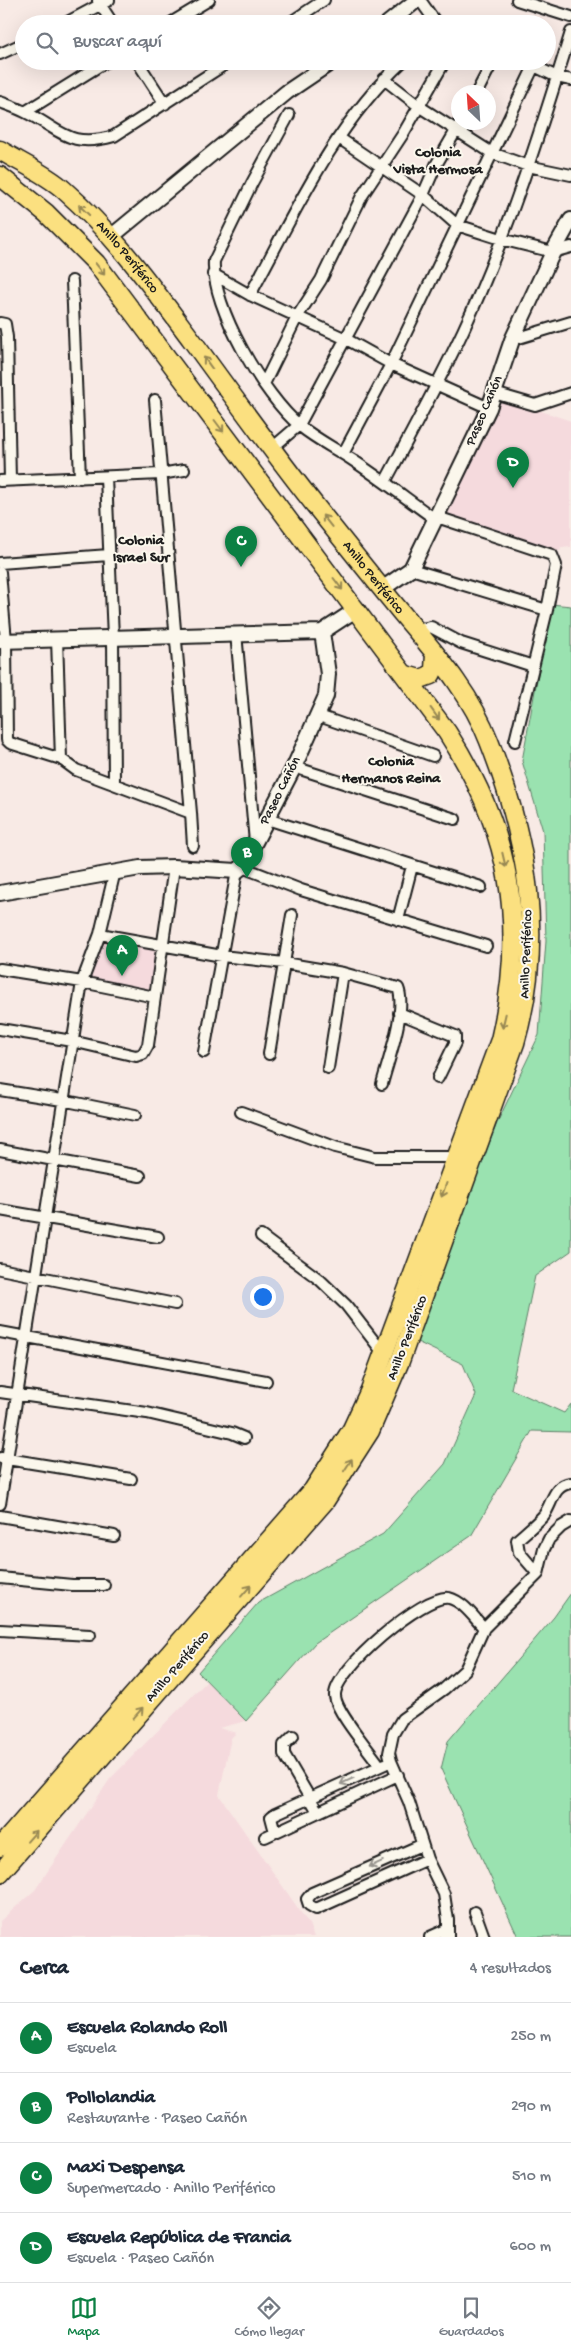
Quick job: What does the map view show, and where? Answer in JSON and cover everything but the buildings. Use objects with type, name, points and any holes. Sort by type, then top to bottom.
[{"type":"highway","name":"Anillo Periférico","points":[[0,150],[62,188],[112,236],[153,288],[271,449],[461,688],[488,738],[512,803],[524,857],[530,917],[529,980],[524,1010],[499,1093],[400,1361],[370,1431],[325,1501],[0,1873]]},
{"type":"highway","name":"Anillo Periférico","points":[[0,176],[46,213],[96,263],[357,609],[466,760],[480,788],[497,832],[511,902],[513,933],[509,1001],[497,1048],[384,1354],[352,1429],[313,1490],[0,1847]]},
{"type":"highway","points":[[204,407],[204,399],[208,392],[214,388],[221,387],[228,390]]},
{"type":"highway","points":[[406,675],[420,679],[431,675],[434,668],[435,654]]},
{"type":"street","points":[[184,15],[208,0]]},
{"type":"street","points":[[302,15],[324,0]]},
{"type":"street","points":[[399,15],[418,0],[430,15]]},
{"type":"street","points":[[517,0],[571,17]]},
{"type":"street","points":[[80,15],[103,2],[109,15]]},
{"type":"street","points":[[385,482],[438,384],[464,329],[501,239],[528,166],[571,32]]},
{"type":"street","points":[[0,54],[15,47]]},
{"type":"street","points":[[25,112],[93,70]]},
{"type":"street","points":[[143,70],[165,104]]},
{"type":"street","points":[[0,102],[25,112],[57,132],[78,140],[95,142],[114,136],[216,70]]},
{"type":"street","points":[[112,236],[288,92],[320,70]]},
{"type":"street","points":[[250,296],[324,158],[384,79],[394,70]]},
{"type":"street","points":[[264,384],[298,317],[320,280],[362,196],[420,107],[440,70]]},
{"type":"street","points":[[481,85],[488,70]]},
{"type":"street","points":[[343,454],[391,364],[492,153],[527,70]]},
{"type":"street","points":[[542,70],[557,77],[571,80]]},
{"type":"street","points":[[384,79],[420,107],[451,123]]},
{"type":"street","points":[[289,115],[220,246],[214,261],[213,274],[218,297],[242,348],[264,384],[299,425],[385,482],[435,519],[443,519],[552,555],[556,565],[515,741]]},
{"type":"street","points":[[271,449],[299,425],[423,195],[436,165],[457,130]]},
{"type":"street","points":[[463,130],[492,153],[528,166],[571,175]]},
{"type":"street","points":[[339,138],[423,195],[457,225],[501,239],[553,252],[571,247]]},
{"type":"street","name":"Paseo Cañón","points":[[382,589],[411,569],[489,408],[512,340],[553,252],[571,220]]},
{"type":"street","points":[[213,274],[250,296],[346,339],[391,364],[489,408]]},
{"type":"street","points":[[72,281],[80,478]]},
{"type":"street","points":[[512,340],[571,322]]},
{"type":"street","points":[[0,323],[5,324],[7,337],[5,480],[162,474],[184,470]]},
{"type":"street","points":[[494,393],[535,405],[571,393]]},
{"type":"street","points":[[155,400],[194,846]]},
{"type":"street","points":[[106,477],[113,637],[114,783]]},
{"type":"street","points":[[0,563],[109,555]]},
{"type":"street","points":[[411,569],[547,610]]},
{"type":"street","points":[[0,572],[8,740],[10,743],[61,759],[76,770],[191,813]]},
{"type":"street","points":[[3,641],[322,632],[357,609]]},
{"type":"street","points":[[416,630],[431,627],[460,643],[533,666]]},
{"type":"street","name":"Paseo Cañón","points":[[239,869],[294,768],[319,716],[326,696],[328,674],[322,632]]},
{"type":"street","points":[[236,633],[255,842]]},
{"type":"street","points":[[57,639],[61,759]]},
{"type":"street","points":[[319,716],[432,756]]},
{"type":"street","points":[[294,768],[455,819]]},
{"type":"street","points":[[267,819],[481,887]]},
{"type":"street","points":[[0,1030],[72,1041],[136,1056],[143,1054],[148,1045],[174,866]]},
{"type":"street","points":[[0,893],[115,871],[174,866],[239,869],[301,890],[486,946]]},
{"type":"street","points":[[398,920],[412,866]]},
{"type":"street","points":[[204,1052],[239,869]]},
{"type":"street","points":[[0,1504],[3,1458],[16,1395],[36,1275],[82,982],[100,934],[115,871]]},
{"type":"street","points":[[269,1054],[292,916]]},
{"type":"street","points":[[100,934],[222,956],[284,963],[343,973],[390,984],[398,988],[400,994],[399,1013],[382,1084]]},
{"type":"street","points":[[0,969],[82,982],[155,997]]},
{"type":"street","points":[[328,1068],[343,973]]},
{"type":"street","points":[[399,1013],[454,1036],[455,1043],[438,1078]]},
{"type":"street","points":[[0,1090],[135,1115]]},
{"type":"street","points":[[241,1112],[335,1147],[375,1156],[456,1157]]},
{"type":"street","points":[[0,1150],[54,1158],[140,1176]]},
{"type":"street","points":[[0,1210],[158,1237]]},
{"type":"street","points":[[261,1236],[320,1280],[346,1305],[384,1354]]},
{"type":"street","points":[[0,1269],[175,1304]]},
{"type":"street","points":[[0,1332],[266,1381]]},
{"type":"street","points":[[0,1392],[147,1413],[232,1433],[244,1438]]},
{"type":"street","points":[[3,1458],[131,1479]]},
{"type":"street","points":[[538,1574],[519,1552],[517,1540],[544,1514],[557,1489],[562,1485],[571,1483]]},
{"type":"street","points":[[0,1516],[114,1536]]},
{"type":"street","points":[[430,1937],[448,1933],[444,1894],[426,1859],[409,1802],[391,1761],[389,1753],[390,1744],[396,1727],[402,1719],[444,1689],[465,1670],[484,1628],[538,1574],[544,1549],[549,1539],[561,1527],[571,1521]]},
{"type":"street","points":[[0,1578],[72,1585],[104,1585]]},
{"type":"street","points":[[380,1766],[342,1714],[335,1699],[335,1692],[355,1660],[412,1612],[438,1599],[449,1598],[460,1603],[484,1628]]},
{"type":"street","points":[[0,1630],[90,1635]]},
{"type":"street","points":[[293,1736],[284,1745],[284,1754],[312,1798],[318,1812]]},
{"type":"street","points":[[275,1832],[271,1822],[275,1814],[391,1761]]},
{"type":"street","points":[[265,1837],[398,1776]]},
{"type":"street","points":[[421,1844],[312,1893],[307,1899],[309,1905],[316,1909],[426,1859]]},
{"type":"street","points":[[475,1912],[484,1937]]},
{"type":"shaded area","points":[[499,397],[571,421],[571,547],[561,548],[560,551],[447,515]]},
{"type":"shaded area","points":[[101,936],[161,948],[154,998],[85,985]]},
{"type":"shaded area","points":[[207,1681],[246,1721],[219,1728],[236,1733],[231,1738],[219,1795],[309,1924],[314,1937],[0,1937],[0,1921],[35,1890],[110,1779]]},
{"type":"green space","points":[[551,604],[571,606],[571,1251],[535,1276],[511,1389],[564,1413],[571,1404],[571,1432],[532,1431],[471,1536],[315,1643],[246,1721],[198,1672],[258,1603],[383,1534],[445,1464],[476,1395],[463,1364],[413,1340],[497,1123],[539,1035],[546,941],[543,831],[522,761]]},
{"type":"green space","points":[[571,1593],[571,1937],[518,1937],[441,1769],[448,1741],[554,1617]]},
{"type":"place","name":"Escuela República de Francia","points":[[513,488]]},
{"type":"place","name":"Maxi Despensa","points":[[241,567]]},
{"type":"place","name":"Pollolandia","points":[[247,878]]},
{"type":"place","name":"Escuela Rolando Roll","points":[[122,976]]},
{"type":"district","name":"Colonia Vista Hermosa","points":[[438,162]]},
{"type":"district","name":"Colonia Israel Sur","points":[[141,550]]},
{"type":"district","name":"Colonia Hermanos Reina","points":[[391,770]]}]
